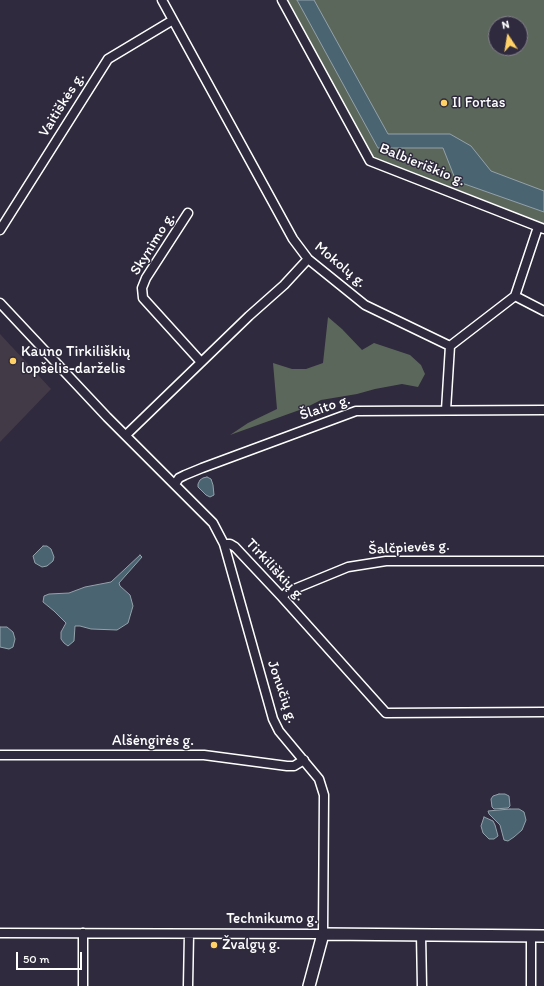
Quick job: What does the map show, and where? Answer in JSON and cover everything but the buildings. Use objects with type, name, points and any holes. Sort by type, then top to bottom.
[{"type":"street","name":"Mokolų g.","points":[[162,0],[293,239],[308,259],[366,305],[450,346]]},
{"type":"street","name":"Balbieriškio g.","points":[[282,0],[370,161],[541,228]]},
{"type":"street","name":"Vaitiškės g.","points":[[0,230],[108,59],[173,20]]},
{"type":"street","name":"Skynimo g.","points":[[188,213],[146,278],[142,288],[143,298],[201,362]]},
{"type":"street","points":[[446,410],[450,346],[515,296],[541,228]]},
{"type":"street","points":[[126,435],[249,316],[284,285],[308,259]]},
{"type":"street","points":[[515,296],[544,311]]},
{"type":"street","name":"Tirkiliškių g.","points":[[0,303],[126,435],[213,523],[224,544],[230,544],[235,547],[386,713],[544,712]]},
{"type":"street","name":"Šlaito g.","points":[[175,484],[179,478],[184,475],[356,411],[544,410]]},
{"type":"street","name":"Jonučių g.","points":[[224,544],[273,720],[279,731],[319,779],[324,795],[323,934]]},
{"type":"street","name":"Šalčpievės g.","points":[[282,597],[288,592],[348,567],[386,561],[544,561]]},
{"type":"street","name":"Alšėngirės g.","points":[[0,755],[204,755],[287,766],[294,766],[304,760]]},
{"type":"street","name":"Technikumo g.","points":[[0,932],[544,936]]},
{"type":"street","points":[[83,933],[83,986]]},
{"type":"street","points":[[188,986],[189,934]]},
{"type":"street","points":[[309,986],[323,934]]},
{"type":"street","points":[[421,934],[422,986]]},
{"type":"street","points":[[531,935],[531,986]]},
{"type":"shaded area","name":"Kauno Tirkiliškių lopšelis-darželis","points":[[0,334],[51,389],[0,442]]},
{"type":"green space","name":"II Fortas","points":[[287,0],[544,0],[544,223],[373,157]]},
{"type":"green space","points":[[328,317],[362,350],[374,343],[410,355],[421,365],[425,374],[418,387],[402,384],[321,400],[305,408],[230,435],[248,423],[277,409],[273,363],[292,369],[306,369],[323,363]]},
{"type":"water","points":[[297,0],[314,0],[388,134],[450,134],[471,146],[491,171],[544,191],[544,212],[456,181],[443,148],[378,148]]},
{"type":"water","points":[[207,477],[211,479],[213,485],[214,495],[210,497],[198,487],[200,480]]},
{"type":"water","points":[[43,546],[47,546],[51,549],[54,557],[53,561],[47,566],[42,567],[35,563],[33,556]]},
{"type":"water","points":[[140,555],[142,557],[119,583],[120,586],[130,595],[133,606],[128,623],[117,630],[91,629],[75,626],[74,641],[68,646],[64,643],[61,639],[61,632],[66,623],[43,602],[44,596],[49,594],[69,593],[85,587],[111,582]]},
{"type":"water","points":[[0,627],[7,627],[13,632],[15,639],[13,647],[9,649],[0,647]]},
{"type":"water","points":[[499,794],[509,796],[510,806],[508,808],[494,809],[492,807],[491,799],[493,796]]},
{"type":"water","points":[[519,809],[524,812],[526,820],[522,830],[508,841],[504,840],[500,825],[488,811]]},
{"type":"water","points":[[484,817],[493,821],[495,825],[498,836],[494,839],[489,839],[483,833],[481,826]]},
{"type":"place","name":"II Fortas","points":[[444,103]]},
{"type":"place","name":"Kauno Tirkiliškių lopšelis-darželis","points":[[13,361]]},
{"type":"place","name":"Žvalgų g.","points":[[214,945]]}]
